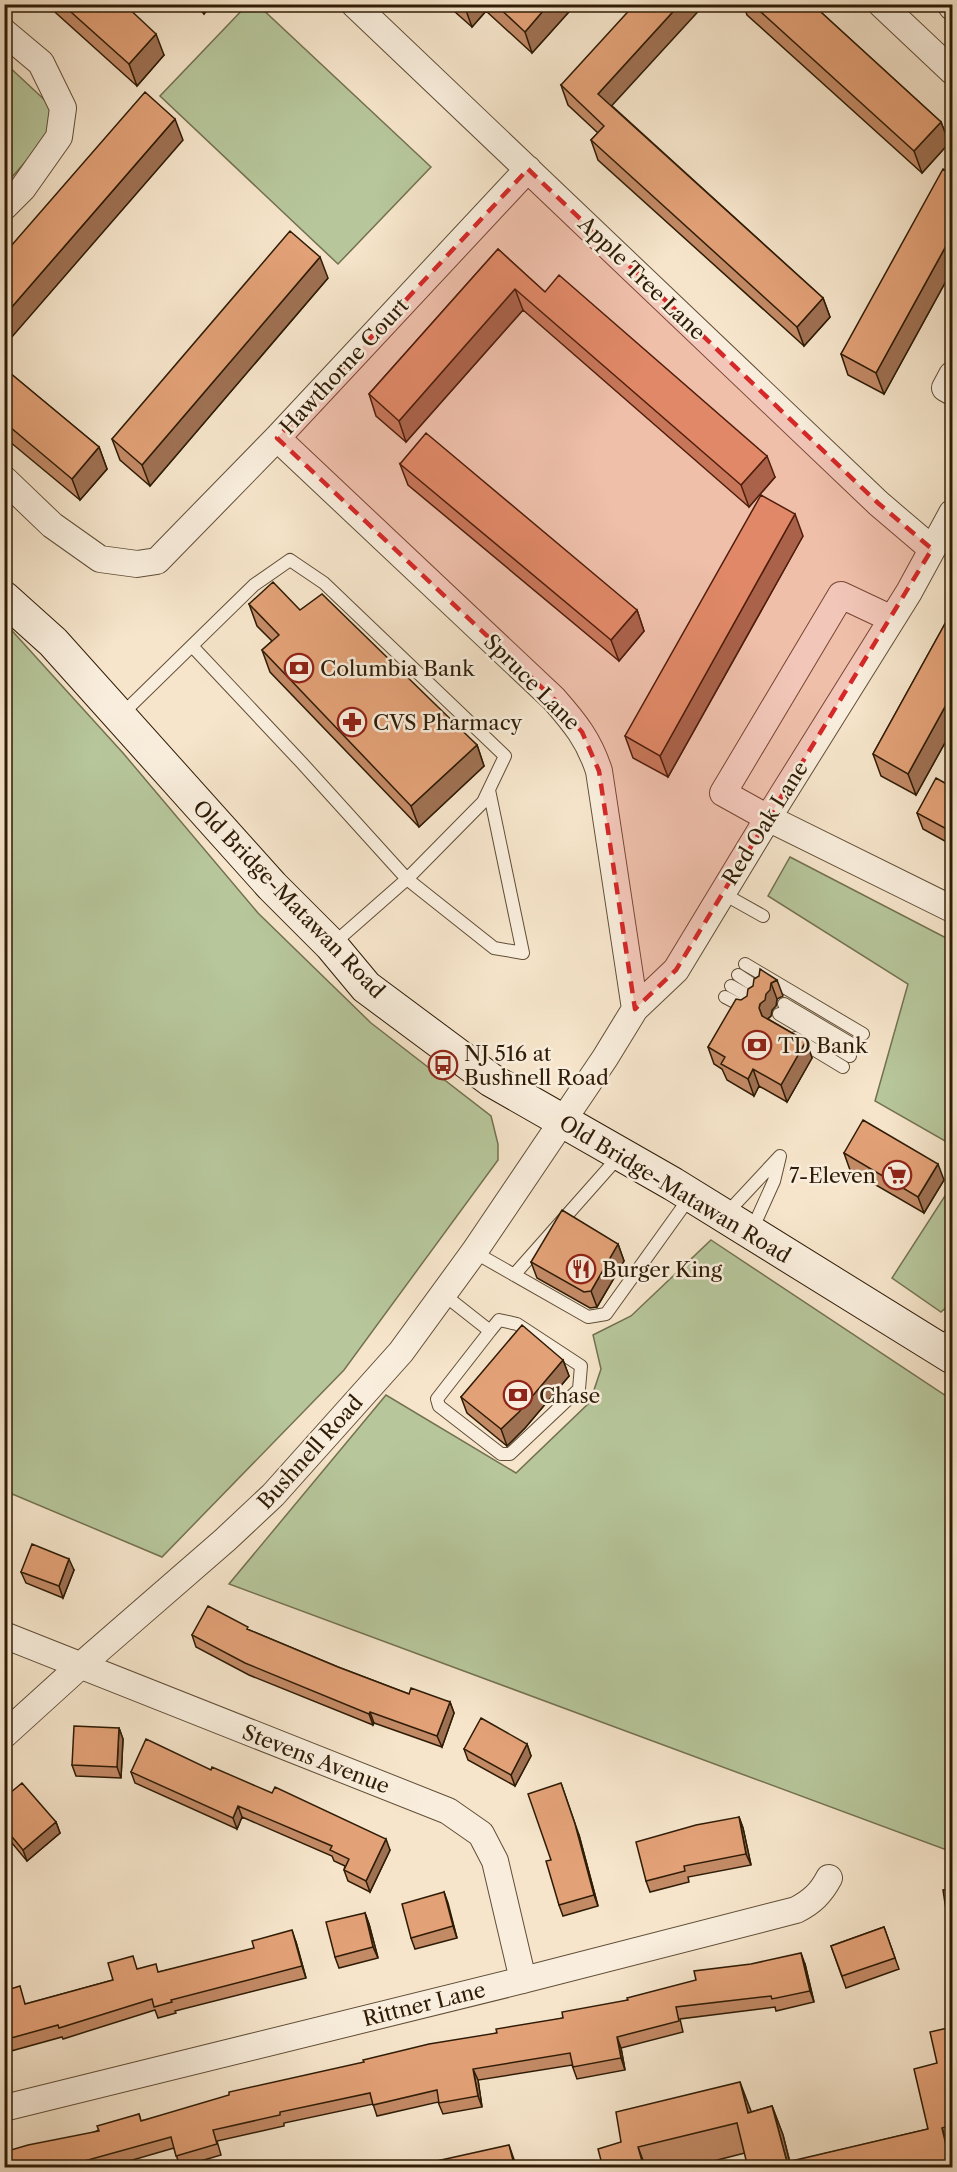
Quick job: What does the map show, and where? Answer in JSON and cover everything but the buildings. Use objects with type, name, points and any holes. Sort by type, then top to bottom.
[{"type":"main road","name":"Old Bridge-Matawan Road","points":[[4,598],[53,642],[272,886],[331,945],[366,987],[491,1080],[948,1345]]},
{"type":"street","name":"Apple Tree Lane","points":[[354,4],[878,503],[932,549]]},
{"type":"street","points":[[881,4],[952,71]]},
{"type":"street","points":[[4,32],[41,63],[63,108],[59,137],[23,188],[4,207]]},
{"type":"street","name":"Hawthorne Court","points":[[4,479],[52,525],[100,559],[137,564],[157,561],[277,438],[528,169]]},
{"type":"street","points":[[952,375],[945,388],[952,392]]},
{"type":"street","name":"Spruce Lane","points":[[277,438],[554,699],[582,732],[599,771],[635,1009]]},
{"type":"street","name":"Red Oak Lane","points":[[561,1121],[605,1058],[635,1009],[676,970],[892,619],[952,513]]},
{"type":"street","points":[[892,619],[841,596],[723,793],[768,818],[952,909]]},
{"type":"street","name":"Bushnell Road","points":[[4,1735],[273,1495],[401,1352],[474,1252],[561,1121]]},
{"type":"street","name":"Stevens Avenue","points":[[4,1635],[448,1811],[481,1834],[495,1861],[523,1980]]},
{"type":"street","name":"Rittner Lane","points":[[4,2108],[796,1910],[810,1903],[823,1890],[830,1878]]},
{"type":"lane","points":[[119,717],[254,585],[290,560],[324,583],[506,756],[483,802],[407,879],[331,945]]},
{"type":"lane","points":[[192,646],[302,762],[407,879],[494,948],[523,953],[489,790]]},
{"type":"lane","points":[[722,893],[763,916]]},
{"type":"lane","points":[[745,964],[863,1034]]},
{"type":"lane","points":[[731,986],[752,998],[731,986]]},
{"type":"lane","points":[[779,1014],[849,1056],[779,1014]]},
{"type":"lane","points":[[514,1275],[621,1154]]},
{"type":"lane","points":[[780,1156],[774,1181],[738,1225],[780,1156]]},
{"type":"lane","points":[[474,1252],[588,1317],[606,1314],[691,1196]]},
{"type":"lane","points":[[443,1294],[490,1331]]},
{"type":"lane","points":[[499,1320],[517,1324],[581,1366],[579,1389],[510,1455],[501,1454],[439,1406],[437,1399],[490,1331],[499,1320]]},
{"type":"highlighted area","points":[[528,169],[878,503],[932,549],[676,970],[635,1009],[599,771],[582,732],[554,699],[277,438]]},
{"type":"green space","points":[[247,5],[258,5],[431,167],[338,264],[160,96]]},
{"type":"green space","points":[[5,63],[64,118],[5,185]]},
{"type":"green space","points":[[5,623],[123,753],[258,913],[371,1023],[491,1116],[498,1144],[498,1160],[344,1370],[162,1557],[5,1491]]},
{"type":"green space","points":[[790,857],[952,941],[952,1145],[875,1101],[908,984],[768,896]]},
{"type":"green space","points":[[952,1185],[952,1302],[941,1312],[892,1278]]},
{"type":"green space","points":[[711,1240],[952,1400],[952,1852],[229,1584],[386,1395],[516,1473],[590,1402],[601,1369],[593,1335],[631,1316]]},
{"type":"place","name":"Columbia Bank","points":[[299,668]]},
{"type":"place","name":"CVS Pharmacy","points":[[352,722]]},
{"type":"place","name":"TD Bank","points":[[757,1045]]},
{"type":"place","name":"NJ 516 at Bushnell Road","points":[[443,1065]]},
{"type":"place","name":"7-Eleven","points":[[897,1175]]},
{"type":"place","name":"Burger King","points":[[581,1269]]},
{"type":"place","name":"Chase","points":[[518,1395]]}]
